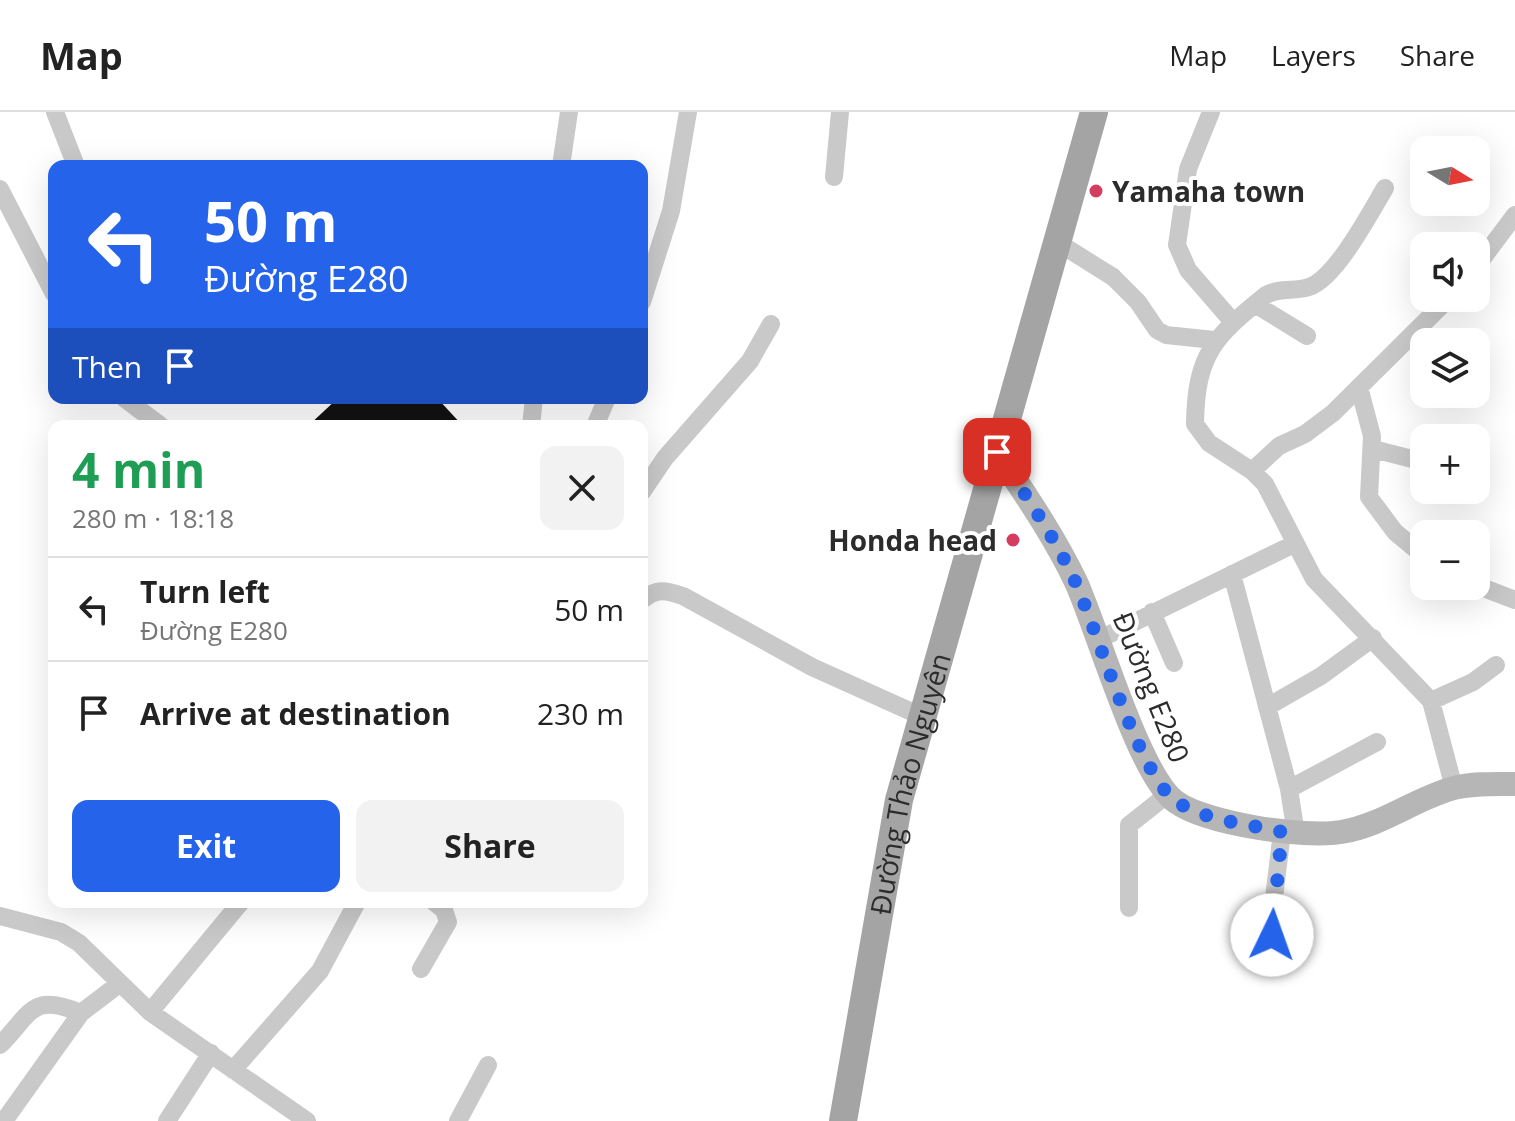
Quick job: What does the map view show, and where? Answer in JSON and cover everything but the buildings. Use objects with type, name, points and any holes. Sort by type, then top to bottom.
[{"type":"main road","name":"Đường Thảo Nguyên","points":[[843,1121],[888,855],[923,717],[1094,112]]},
{"type":"main road","name":"Đường E280","points":[[997,452],[1060,550],[1100,639],[1135,737],[1168,794],[1196,812],[1289,833],[1357,828],[1454,788],[1515,784]]},
{"type":"street","points":[[55,112],[74,160]]},
{"type":"street","points":[[562,160],[569,112]]},
{"type":"street","points":[[648,283],[671,211],[688,112]]},
{"type":"street","points":[[834,177],[840,112]]},
{"type":"street","points":[[1211,112],[1193,148],[1177,245],[1188,270],[1233,322]]},
{"type":"street","points":[[1385,188],[1355,236],[1321,280],[1310,287],[1275,290],[1214,340],[1203,362],[1195,424],[1209,443],[1252,471],[1274,498],[1294,544],[1314,579],[1431,701],[1454,788]]},
{"type":"street","points":[[0,189],[48,282]]},
{"type":"street","points":[[1490,248],[1515,215]]},
{"type":"street","points":[[1057,242],[1113,277],[1138,302],[1157,330],[1214,340]]},
{"type":"street","points":[[1255,304],[1307,336]]},
{"type":"street","points":[[1252,471],[1279,446],[1320,424],[1435,312]]},
{"type":"street","points":[[648,483],[665,458],[750,361],[771,324]]},
{"type":"street","points":[[1359,387],[1373,449],[1368,477],[1369,497],[1395,532],[1410,544]]},
{"type":"street","points":[[132,404],[153,420]]},
{"type":"street","points":[[1373,449],[1410,458]]},
{"type":"street","points":[[1100,639],[1294,544]]},
{"type":"street","points":[[1232,574],[1289,789],[1289,833],[1272,914],[1273,961]]},
{"type":"street","points":[[648,590],[664,589],[702,604],[836,679],[923,717]]},
{"type":"street","points":[[1490,590],[1515,600]]},
{"type":"street","points":[[1152,612],[1174,663]]},
{"type":"street","points":[[1267,707],[1321,676],[1373,638]]},
{"type":"street","points":[[1431,701],[1473,682],[1496,665]]},
{"type":"street","points":[[1289,789],[1377,742]]},
{"type":"street","points":[[1129,908],[1129,825],[1168,794]]},
{"type":"street","points":[[150,1012],[236,908]]},
{"type":"street","points":[[233,1070],[320,971],[354,908]]},
{"type":"street","points":[[421,969],[448,922],[442,908]]},
{"type":"street","points":[[0,916],[61,932],[95,955],[119,984],[150,1012],[307,1121]]},
{"type":"street","points":[[4,1121],[81,1013],[119,984]]},
{"type":"street","points":[[0,1045],[27,1012],[38,1005],[61,1005],[81,1013]]},
{"type":"street","points":[[167,1121],[211,1053]]},
{"type":"street","points":[[458,1121],[488,1065]]},
{"type":"place","name":"Yamaha town","points":[[1096,191]]},
{"type":"place","name":"Honda head","points":[[1013,540]]},
{"type":"route","points":[[997,452],[1060,550],[1090,613],[1135,737],[1159,784],[1174,801],[1196,812],[1282,832],[1272,935]]}]
